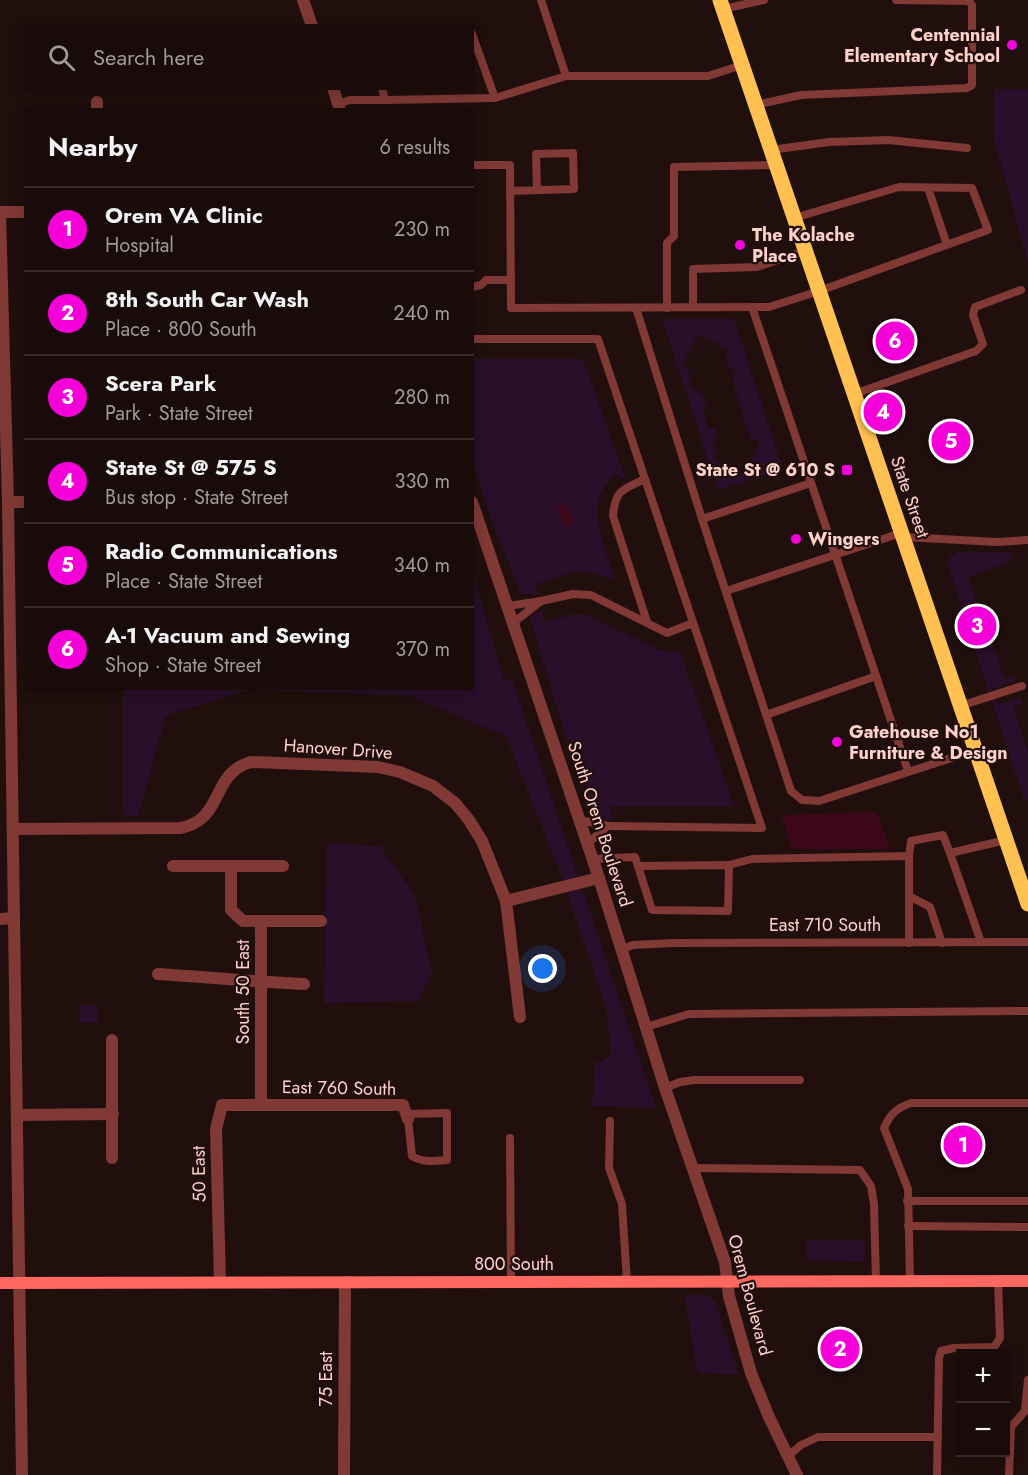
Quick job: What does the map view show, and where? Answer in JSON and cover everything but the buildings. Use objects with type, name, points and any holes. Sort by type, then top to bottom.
[{"type":"main road","name":"State Street","points":[[721,4],[1028,904]]},
{"type":"main road","name":"800 South","points":[[0,1283],[1028,1281]]},
{"type":"street","points":[[303,0],[311,24]]},
{"type":"street","points":[[334,90],[339,106]]},
{"type":"street","points":[[22,1475],[8,502],[1,326],[0,213],[24,212]]},
{"type":"street","points":[[8,502],[24,502]]},
{"type":"street","name":"South Orem Boulevard","points":[[474,508],[588,843],[690,1163]]},
{"type":"street","name":"Hanover Drive","points":[[12,829],[180,828],[198,823],[206,815],[227,777],[242,765],[251,762],[378,767],[417,778],[433,786],[454,803],[469,820],[482,841],[506,902],[520,1017]]},
{"type":"street","points":[[173,866],[283,867]]},
{"type":"street","name":"South 50 East","points":[[231,866],[231,910],[243,921],[261,921],[261,1105]]},
{"type":"street","points":[[506,902],[599,878]]},
{"type":"street","points":[[0,919],[14,918]]},
{"type":"street","points":[[261,921],[321,921]]},
{"type":"street","points":[[158,974],[245,979],[261,983],[304,984]]},
{"type":"street","points":[[112,1040],[112,1158]]},
{"type":"street","name":"50 East","points":[[220,1282],[216,1129],[222,1105],[261,1105]]},
{"type":"street","name":"East 760 South","points":[[261,1105],[403,1105],[407,1117]]},
{"type":"street","points":[[17,1115],[112,1114]]},
{"type":"street","name":"Orem Boulevard","points":[[690,1163],[725,1262],[729,1296],[751,1373],[788,1456]]},
{"type":"street","name":"75 East","points":[[344,1475],[345,1282]]},
{"type":"street","points":[[788,1456],[797,1475]]},
{"type":"lane","points":[[541,0],[566,76]]},
{"type":"lane","points":[[721,4],[764,0]]},
{"type":"lane","points":[[755,105],[801,95],[967,88],[972,85],[972,5],[969,1],[896,0]]},
{"type":"lane","points":[[474,40],[495,98]]},
{"type":"lane","points":[[339,106],[350,100],[495,98],[566,76],[708,76],[742,65]]},
{"type":"lane","points":[[382,90],[385,100]]},
{"type":"lane","points":[[419,90],[422,99]]},
{"type":"lane","points":[[455,90],[458,99]]},
{"type":"lane","points":[[667,308],[667,243],[674,236],[674,166],[773,158],[829,142],[888,140],[967,148]]},
{"type":"lane","points":[[510,191],[574,189],[573,153],[536,154],[537,190]]},
{"type":"lane","points":[[474,165],[510,165],[511,308],[770,307],[988,230],[972,188],[899,187],[794,218]]},
{"type":"lane","points":[[928,188],[946,245]]},
{"type":"lane","points":[[693,308],[693,269],[757,267],[806,251]]},
{"type":"lane","points":[[474,287],[481,285],[486,280],[511,280]]},
{"type":"lane","points":[[854,394],[976,351],[983,344],[972,315],[975,307],[1021,290]]},
{"type":"lane","points":[[752,307],[908,771]]},
{"type":"lane","points":[[636,308],[791,791],[802,800],[819,801],[976,750]]},
{"type":"lane","points":[[474,339],[598,339],[762,828],[608,826],[580,820]]},
{"type":"lane","points":[[645,479],[620,491],[615,498],[613,516],[647,622]]},
{"type":"lane","points":[[702,519],[811,483]]},
{"type":"lane","points":[[726,591],[902,535],[998,542],[1028,540]]},
{"type":"lane","points":[[508,606],[573,594],[591,595],[667,633],[693,623]]},
{"type":"lane","points":[[513,623],[541,601]]},
{"type":"lane","points":[[766,715],[876,676]]},
{"type":"lane","points":[[960,706],[1022,686]]},
{"type":"lane","points":[[588,843],[608,826]]},
{"type":"lane","points":[[909,943],[911,841],[943,835],[981,942]]},
{"type":"lane","points":[[950,853],[1006,840]]},
{"type":"lane","points":[[638,867],[729,865],[752,859],[909,856]]},
{"type":"lane","points":[[593,859],[635,857],[652,910],[728,911],[729,865]]},
{"type":"lane","points":[[909,896],[930,907],[942,943]]},
{"type":"lane","name":"East 710 South","points":[[622,949],[633,945],[674,943],[1028,942]]},
{"type":"lane","points":[[646,1027],[689,1014],[1028,1011]]},
{"type":"lane","points":[[665,1088],[694,1080],[800,1080]]},
{"type":"lane","points":[[909,1281],[908,1189],[884,1128],[888,1118],[898,1108],[911,1103],[1028,1103]]},
{"type":"lane","points":[[447,1113],[447,1160],[417,1160],[412,1156],[407,1117],[447,1113]]},
{"type":"lane","points":[[610,1121],[609,1168],[622,1204],[627,1282]]},
{"type":"lane","points":[[510,1138],[511,1282]]},
{"type":"lane","points":[[690,1163],[860,1170],[871,1186],[874,1204],[876,1282]]},
{"type":"lane","points":[[907,1201],[1028,1201]]},
{"type":"lane","points":[[908,1226],[1028,1227]]},
{"type":"lane","points":[[937,1475],[940,1351],[954,1348],[994,1347],[1000,1338],[998,1281]]},
{"type":"lane","points":[[1009,1475],[1011,1427],[1025,1411],[1028,1380]]},
{"type":"lane","points":[[788,1456],[801,1445],[818,1437],[938,1437]]},
{"type":"shaded area","points":[[994,89],[1028,89],[1028,263],[993,135]]},
{"type":"shaded area","points":[[662,319],[734,319],[783,470],[718,490]],"holes":[[[698,334],[729,350],[726,356],[730,369],[736,371],[732,381],[750,438],[760,442],[744,475],[713,459],[717,449],[712,445],[717,434],[714,428],[708,429],[703,412],[707,410],[702,394],[689,387],[692,379],[688,377],[690,370],[682,366]]]},
{"type":"shaded area","points":[[474,359],[583,359],[626,480],[615,474],[612,477],[603,489],[597,510],[600,534],[615,578],[606,578],[586,571],[576,572],[535,585],[539,595],[521,594],[492,521],[474,467]]},
{"type":"shaded area","points":[[564,504],[569,507],[575,524],[564,527],[557,506]]},
{"type":"shaded area","points":[[957,552],[1008,552],[1012,555],[1011,561],[968,577],[1005,679],[1013,676],[1016,678],[1015,681],[991,689],[997,705],[1020,698],[1022,700],[1022,703],[1013,707],[1028,752],[1028,799],[1024,800],[948,565],[950,557]]},
{"type":"shaded area","points":[[474,578],[504,679],[512,680],[656,1108],[592,1106],[595,1062],[602,1062],[611,1055],[606,1008],[559,870],[506,736],[407,695],[249,690],[474,690]]},
{"type":"shaded area","points":[[542,610],[545,622],[574,614],[585,614],[659,650],[680,651],[734,806],[611,806],[611,819],[607,820],[596,814],[581,770],[573,760],[529,615]]},
{"type":"shaded area","points":[[123,690],[249,690],[166,715],[138,816],[123,815]]},
{"type":"shaded area","points":[[876,812],[891,849],[792,849],[781,815]]},
{"type":"shaded area","points":[[327,843],[380,846],[415,896],[432,973],[418,1001],[324,1003]]},
{"type":"shaded area","points":[[79,1005],[97,1005],[98,1022],[80,1023]]},
{"type":"shaded area","points":[[807,1240],[865,1240],[864,1262],[807,1260]]},
{"type":"shaded area","points":[[684,1295],[708,1295],[715,1302],[739,1375],[698,1373]]},
{"type":"place","name":"Centennial Elementary School","points":[[1012,45]]},
{"type":"place","name":"The Kolache Place","points":[[740,245]]},
{"type":"place","name":"A-1 Vacuum and Sewing","points":[[895,341]]},
{"type":"place","name":"State St @ 575 S","points":[[883,412]]},
{"type":"place","name":"Radio Communications","points":[[951,441]]},
{"type":"place","name":"State St @ 610 S","points":[[847,470]]},
{"type":"place","name":"Wingers","points":[[796,539]]},
{"type":"place","name":"Scera Park","points":[[977,626]]},
{"type":"place","name":"Gatehouse No1 Furniture & Design","points":[[837,742]]},
{"type":"place","name":"Orem VA Clinic","points":[[963,1145]]},
{"type":"place","name":"8th South Car Wash","points":[[840,1349]]}]
